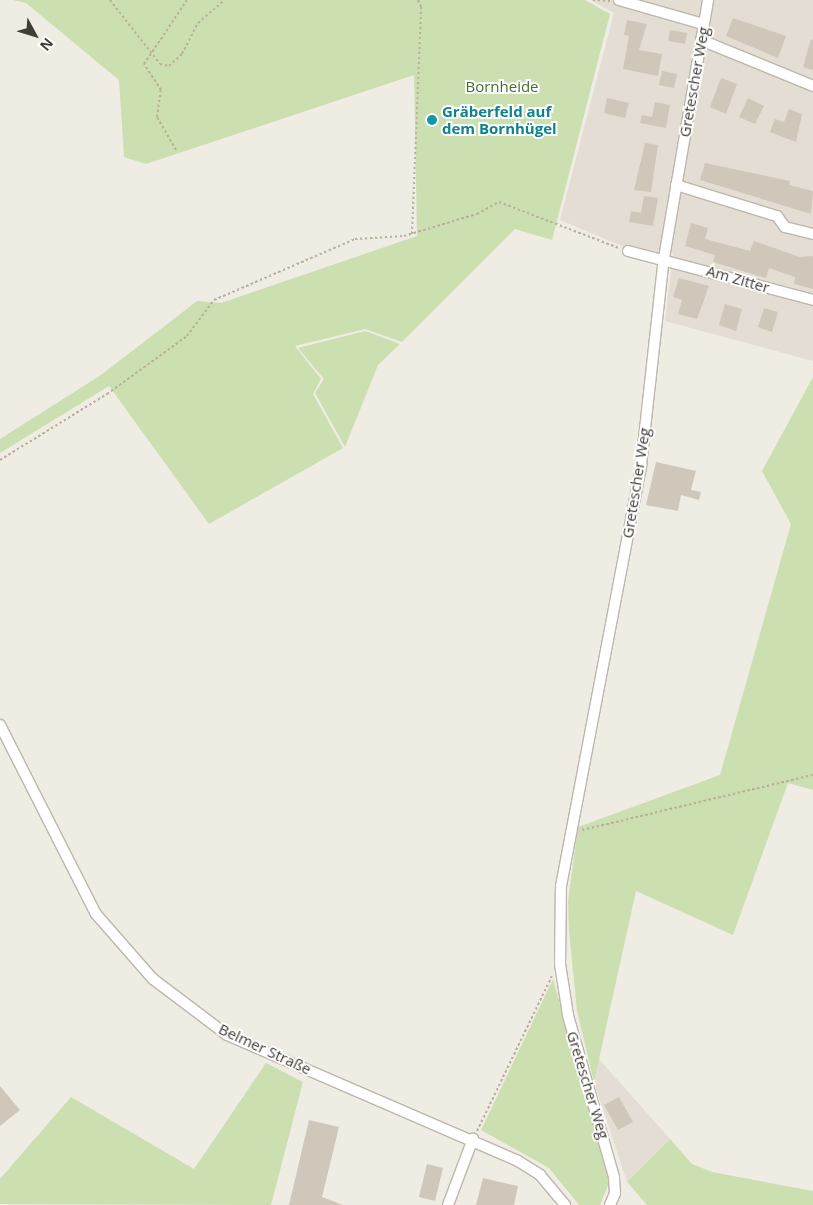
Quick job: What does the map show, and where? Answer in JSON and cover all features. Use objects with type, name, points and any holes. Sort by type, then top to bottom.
[{"type":"street","points":[[619,0],[703,24]]},
{"type":"street","name":"Gretescher Weg","points":[[612,1204],[614,1177],[574,1041],[560,964],[561,886],[569,832],[640,474],[664,258],[708,0]]},
{"type":"street","points":[[701,40],[813,86]]},
{"type":"street","points":[[676,186],[777,216],[786,226],[813,234]]},
{"type":"street","name":"Am Zitter","points":[[628,250],[664,258],[813,300]]},
{"type":"street","name":"Belmer Straße","points":[[0,725],[96,914],[153,979],[227,1034],[473,1140],[540,1175],[565,1205]]},
{"type":"street","points":[[448,1205],[473,1140]]},
{"type":"path","points":[[110,0],[151,54],[169,66],[182,54],[198,23],[224,0]]},
{"type":"path","points":[[176,150],[157,118],[161,90],[144,64],[186,0]]},
{"type":"path","points":[[412,234],[421,7],[418,0]]},
{"type":"path","points":[[593,0],[612,0]]},
{"type":"path","points":[[0,460],[107,394],[187,336],[214,300],[354,239],[412,234],[477,214],[499,202],[628,250]]},
{"type":"path","points":[[569,832],[662,814],[728,792],[813,775]]},
{"type":"path","points":[[473,1140],[536,1003],[560,964]]},
{"type":"shaded area","points":[[591,0],[813,0],[813,361],[665,321],[673,254],[624,247],[560,220],[614,13]]},
{"type":"shaded area","points":[[598,1058],[670,1139],[627,1182],[594,1082]]},
{"type":"green space","name":"Bornheide","points":[[13,0],[585,0],[610,14],[552,240],[515,229],[402,342],[365,329],[295,346],[321,379],[313,394],[343,448],[209,524],[109,386],[0,453],[0,439],[101,375],[197,301],[221,303],[417,236],[414,75],[146,164],[124,157],[119,80],[26,3]]},
{"type":"green space","points":[[365,331],[400,344],[378,365],[345,447],[315,393],[324,379],[298,348]]},
{"type":"green space","points":[[813,377],[813,790],[788,783],[733,935],[636,891],[594,1082],[577,1011],[569,931],[568,901],[578,827],[720,775],[791,524],[762,471]]},
{"type":"green space","points":[[553,979],[609,1183],[600,1205],[579,1205],[549,1168],[481,1130]]},
{"type":"green space","points":[[266,1063],[303,1082],[271,1205],[0,1204],[0,1179],[71,1097],[194,1169]]},
{"type":"green space","points":[[670,1139],[692,1164],[712,1172],[813,1191],[813,1205],[647,1205],[627,1182]]},
{"type":"building","points":[[733,18],[786,36],[778,58],[726,36]]},
{"type":"building","points":[[627,20],[647,24],[639,50],[662,54],[658,76],[623,69],[629,36],[624,35]]},
{"type":"building","points":[[670,30],[687,33],[685,44],[668,41]]},
{"type":"building","points":[[811,39],[813,40],[813,70],[803,67]]},
{"type":"building","points":[[662,71],[677,74],[674,88],[659,85]]},
{"type":"building","points":[[721,78],[737,84],[726,114],[710,107]]},
{"type":"building","points":[[607,98],[629,103],[625,118],[604,113]]},
{"type":"building","points":[[748,98],[764,106],[755,124],[739,117]]},
{"type":"building","points":[[655,102],[670,105],[666,128],[640,123],[642,115],[652,117]]},
{"type":"building","points":[[789,109],[802,114],[796,142],[770,132],[775,119],[784,122]]},
{"type":"building","points":[[645,143],[658,145],[651,192],[634,190]]},
{"type":"building","points":[[705,163],[790,181],[789,185],[813,191],[811,214],[700,180]]},
{"type":"building","points":[[644,196],[658,198],[653,226],[629,222],[631,211],[641,213]]},
{"type":"building","points":[[691,223],[708,228],[705,239],[750,251],[754,241],[800,257],[813,256],[813,289],[794,284],[795,277],[769,268],[766,278],[713,262],[715,255],[685,246]]},
{"type":"building","points":[[679,278],[709,286],[697,319],[678,314],[682,300],[673,297]]},
{"type":"building","points":[[725,304],[742,309],[736,331],[719,325]]},
{"type":"building","points":[[764,308],[778,312],[772,332],[758,327]]},
{"type":"building","points":[[656,462],[696,471],[691,490],[701,492],[699,500],[681,495],[678,511],[646,505]]},
{"type":"building","points":[[0,1086],[20,1110],[0,1126]]},
{"type":"building","points":[[619,1097],[633,1122],[618,1130],[604,1105]]},
{"type":"building","points":[[309,1120],[339,1127],[322,1197],[343,1205],[289,1205]]},
{"type":"building","points":[[427,1164],[443,1168],[435,1201],[419,1197]]},
{"type":"building","points":[[483,1178],[518,1186],[514,1205],[476,1205]]},
{"type":"place","name":"Gräberfeld auf dem Bornhügel","points":[[432,120]]}]
